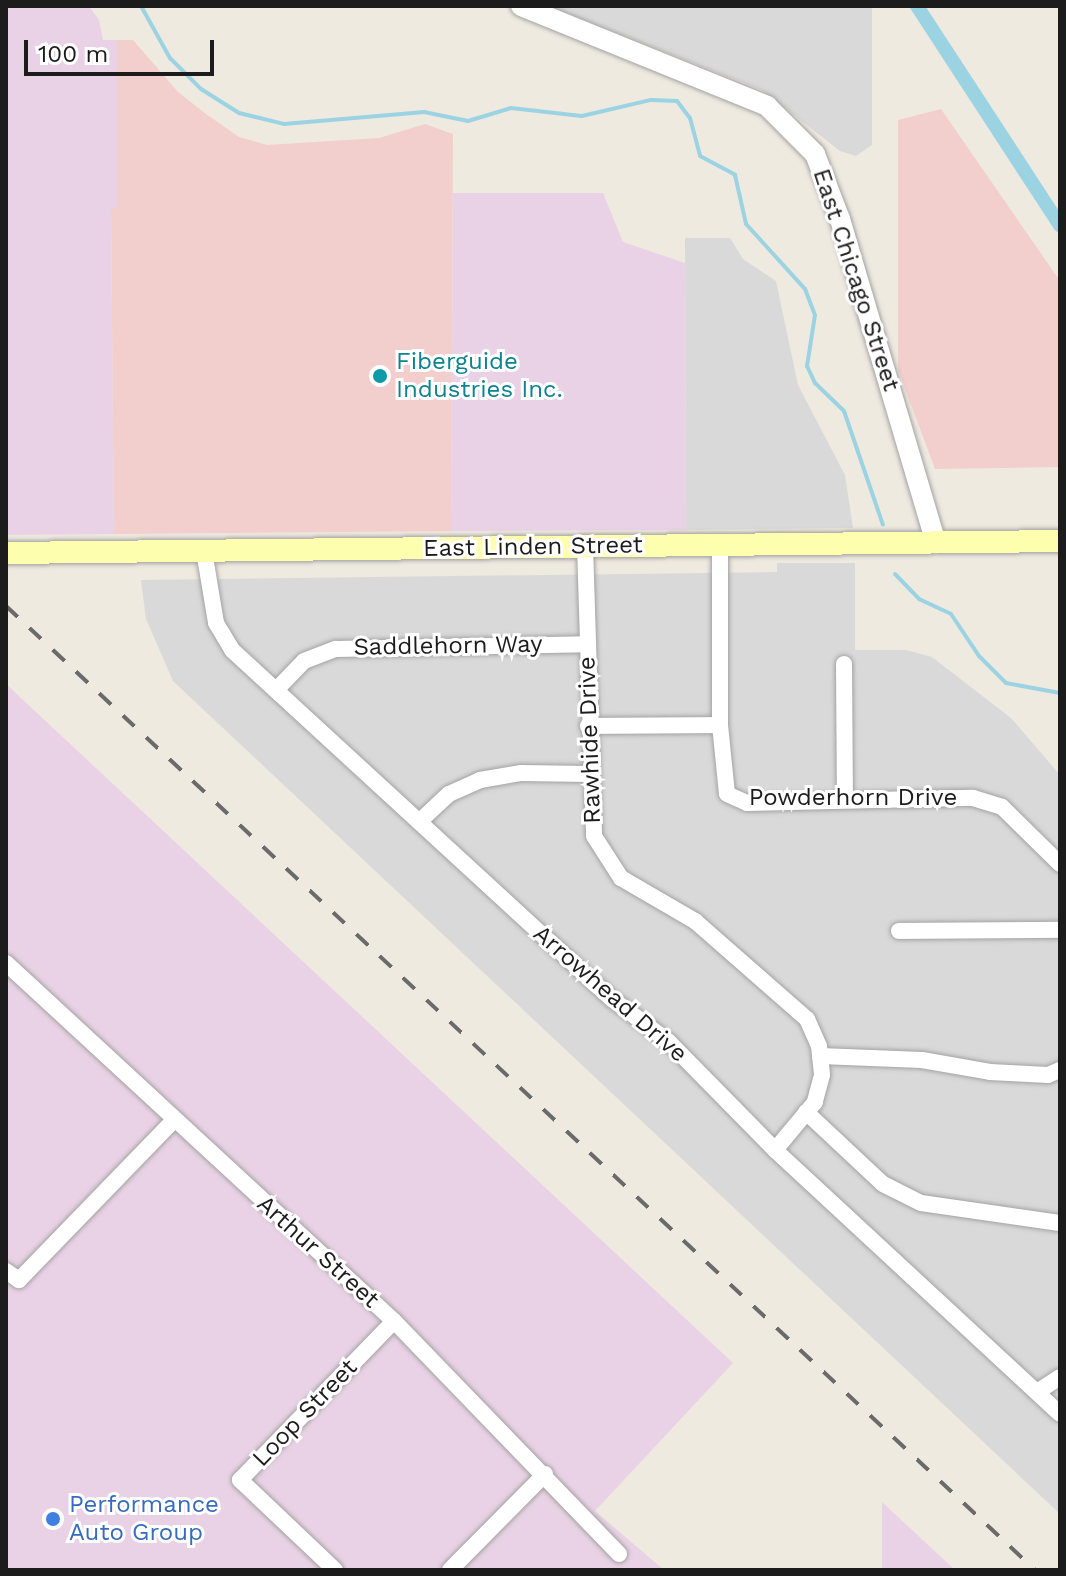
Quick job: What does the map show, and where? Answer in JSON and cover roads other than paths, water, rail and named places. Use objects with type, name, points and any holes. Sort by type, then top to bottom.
[{"type":"main road","name":"East Linden Street","points":[[6,553],[1060,541]]},
{"type":"street","name":"East Chicago Street","points":[[521,6],[767,106],[815,154],[840,219],[936,543]]},
{"type":"street","name":"Powderhorn Drive","points":[[720,545],[720,725],[727,794],[747,803],[973,798],[1002,807],[1060,864]]},
{"type":"street","name":"Rawhide Drive","points":[[585,546],[589,774],[594,836],[621,878],[695,921],[787,997],[807,1019],[820,1056],[822,1075],[806,1112],[775,1150]]},
{"type":"street","name":"Arrowhead Drive","points":[[204,551],[216,623],[232,650],[612,999],[669,1042],[775,1150],[1060,1414]]},
{"type":"street","name":"Saddlehorn Way","points":[[276,690],[304,661],[336,649],[587,644]]},
{"type":"street","points":[[844,664],[845,800]]},
{"type":"street","points":[[588,726],[720,725]]},
{"type":"street","points":[[420,821],[449,794],[480,780],[521,773],[589,774]]},
{"type":"street","points":[[899,931],[1060,930]]},
{"type":"street","name":"Arthur Street","points":[[6,963],[173,1121],[394,1321],[619,1554]]},
{"type":"street","points":[[820,1056],[899,1058],[990,1072],[1048,1075],[1060,1070]]},
{"type":"street","points":[[806,1112],[883,1184],[921,1203],[1060,1223]]},
{"type":"street","points":[[12,1275],[173,1121]]},
{"type":"street","name":"Loop Street","points":[[335,1570],[240,1480],[394,1321]]},
{"type":"street","points":[[1037,1392],[1060,1377]]},
{"type":"street","points":[[450,1570],[545,1474]]},
{"type":"waterway","points":[[141,6],[170,58],[201,89],[239,113],[284,124],[424,112],[468,121],[511,108],[582,116],[651,100],[677,101],[690,118],[700,156],[735,175],[746,224],[805,289],[815,315],[807,366],[815,383],[844,411],[883,525]]},
{"type":"waterway","points":[[917,6],[1060,225]]},
{"type":"waterway","points":[[895,574],[919,599],[951,614],[979,656],[1006,683],[1060,693]]},
{"type":"railway","points":[[6,606],[1035,1570]]},
{"type":"place","name":"Fiberguide Industries Inc.","points":[[380,376]]},
{"type":"place","name":"Performance Auto Group","points":[[53,1519]]}]
